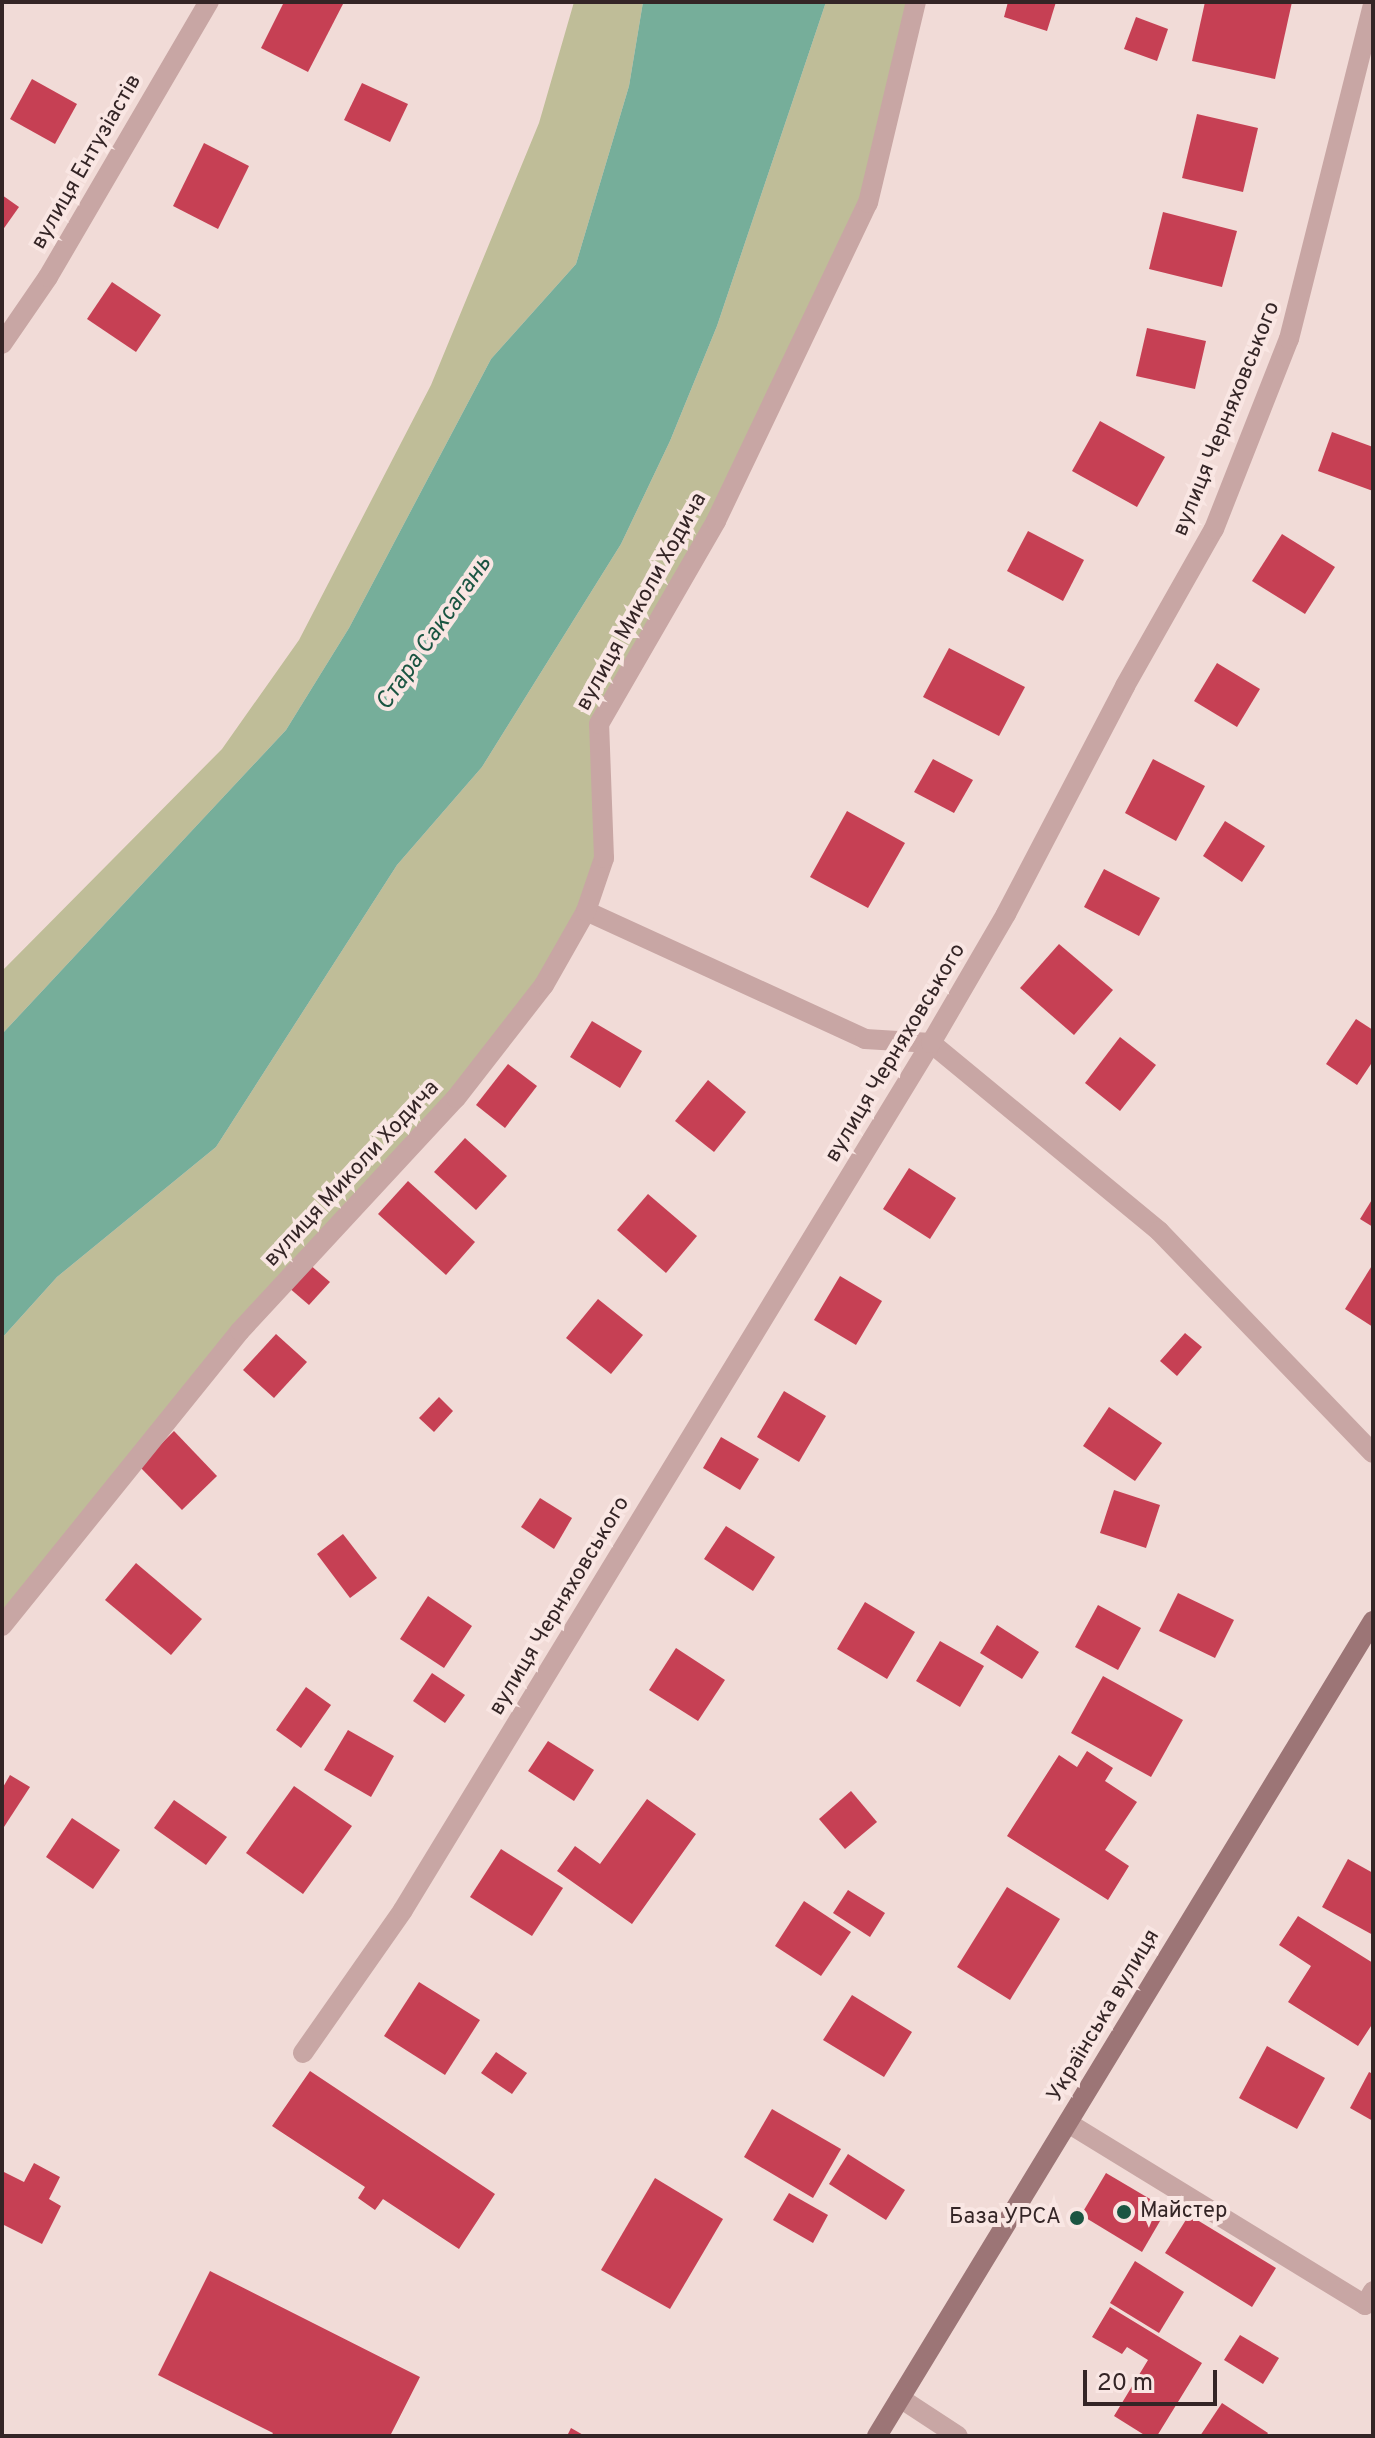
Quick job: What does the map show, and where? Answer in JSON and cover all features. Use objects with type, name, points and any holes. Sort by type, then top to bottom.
[{"type":"street","name":"вулиця Ентузіастів","points":[[2,344],[48,277],[209,2]]},
{"type":"street","name":"вулиця Миколи Ходича","points":[[2,1626],[240,1331],[456,1098],[544,985],[586,911],[604,858],[599,724],[716,521],[868,203],[916,2]]},
{"type":"street","name":"вулиця Черняховського","points":[[303,2053],[403,1910],[931,1043],[1006,914],[1125,686],[1214,529],[1289,339],[1373,4]]},
{"type":"street","points":[[586,911],[865,1039],[931,1043],[1159,1231],[1373,1453]]},
{"type":"street","name":"Українська вулиця","points":[[877,2436],[1373,1621]]},
{"type":"street","points":[[1068,2123],[1365,2305],[1373,2291]]},
{"type":"street","points":[[900,2398],[958,2436]]},
{"type":"shaded area","points":[[574,2],[643,2],[629,86],[576,264],[491,359],[349,628],[286,730],[2,1034],[2,971],[222,749],[299,640],[431,385],[539,123]]},
{"type":"shaded area","points":[[826,2],[916,2],[868,203],[776,400],[599,724],[604,858],[544,985],[240,1331],[2,1626],[2,1338],[57,1277],[216,1147],[397,865],[482,767],[621,544],[670,441],[717,326]]},
{"type":"water","name":"Стара Саксагань","points":[[643,2],[826,2],[717,326],[670,441],[621,544],[482,767],[397,865],[216,1147],[57,1277],[2,1338],[2,1034],[286,730],[349,628],[491,359],[576,264],[629,86]]},
{"type":"building","points":[[284,2],[343,4],[308,72],[261,48]]},
{"type":"building","points":[[1008,2],[1056,2],[1047,31],[1004,17]]},
{"type":"building","points":[[1205,2],[1292,2],[1275,79],[1192,61]]},
{"type":"building","points":[[1136,17],[1168,29],[1157,61],[1124,49]]},
{"type":"building","points":[[32,79],[77,104],[55,144],[10,119]]},
{"type":"building","points":[[362,83],[408,104],[390,142],[344,120]]},
{"type":"building","points":[[1197,114],[1258,128],[1243,192],[1182,178]]},
{"type":"building","points":[[204,143],[249,166],[218,229],[173,206]]},
{"type":"building","points":[[2,195],[19,207],[2,231]]},
{"type":"building","points":[[1163,212],[1237,231],[1222,287],[1149,269]]},
{"type":"building","points":[[112,282],[161,315],[136,352],[87,319]]},
{"type":"building","points":[[1147,328],[1206,341],[1195,389],[1136,376]]},
{"type":"building","points":[[1100,421],[1165,457],[1137,507],[1072,471]]},
{"type":"building","points":[[1332,432],[1373,447],[1373,491],[1318,471]]},
{"type":"building","points":[[1028,531],[1084,560],[1063,601],[1007,571]]},
{"type":"building","points":[[1282,534],[1335,567],[1305,614],[1252,581]]},
{"type":"building","points":[[949,648],[1025,687],[999,736],[923,697]]},
{"type":"building","points":[[1217,663],[1260,689],[1237,727],[1194,701]]},
{"type":"building","points":[[933,759],[973,780],[954,813],[914,792]]},
{"type":"building","points":[[1153,759],[1205,786],[1176,841],[1125,813]]},
{"type":"building","points":[[847,811],[905,843],[868,908],[810,877]]},
{"type":"building","points":[[1225,821],[1265,846],[1242,882],[1203,856]]},
{"type":"building","points":[[1104,869],[1160,898],[1139,936],[1084,907]]},
{"type":"building","points":[[1059,944],[1113,990],[1074,1035],[1020,988]]},
{"type":"building","points":[[1356,1019],[1373,1030],[1373,1061],[1357,1085],[1326,1064]]},
{"type":"building","points":[[592,1021],[642,1051],[620,1088],[570,1057]]},
{"type":"building","points":[[1120,1037],[1156,1065],[1120,1111],[1085,1083]]},
{"type":"building","points":[[508,1064],[537,1086],[505,1128],[476,1105]]},
{"type":"building","points":[[708,1080],[746,1112],[714,1152],[675,1121]]},
{"type":"building","points":[[465,1138],[507,1176],[476,1210],[434,1172]]},
{"type":"building","points":[[909,1168],[956,1198],[930,1239],[883,1209]]},
{"type":"building","points":[[408,1181],[475,1242],[446,1275],[378,1214]]},
{"type":"building","points":[[648,1194],[697,1236],[666,1273],[617,1230]]},
{"type":"building","points":[[1373,1198],[1373,1227],[1360,1219]]},
{"type":"building","points":[[309,1264],[330,1282],[309,1305],[288,1287]]},
{"type":"building","points":[[1373,1264],[1373,1327],[1345,1309]]},
{"type":"building","points":[[840,1276],[882,1301],[856,1345],[814,1320]]},
{"type":"building","points":[[598,1299],[643,1335],[611,1374],[566,1338]]},
{"type":"building","points":[[1185,1333],[1202,1347],[1177,1376],[1160,1361]]},
{"type":"building","points":[[276,1334],[307,1362],[274,1398],[243,1370]]},
{"type":"building","points":[[784,1391],[826,1416],[799,1462],[757,1437]]},
{"type":"building","points":[[439,1397],[453,1411],[434,1432],[419,1418]]},
{"type":"building","points":[[1109,1407],[1162,1443],[1135,1481],[1083,1446]]},
{"type":"building","points":[[174,1431],[217,1476],[182,1510],[139,1466]]},
{"type":"building","points":[[721,1437],[759,1459],[740,1490],[703,1468]]},
{"type":"building","points":[[1114,1490],[1160,1505],[1146,1548],[1100,1533]]},
{"type":"building","points":[[540,1498],[572,1518],[554,1549],[521,1527]]},
{"type":"building","points":[[726,1526],[775,1557],[753,1591],[704,1559]]},
{"type":"building","points":[[343,1534],[377,1578],[350,1598],[317,1554]]},
{"type":"building","points":[[136,1563],[202,1619],[171,1655],[105,1600]]},
{"type":"building","points":[[1178,1593],[1234,1620],[1215,1658],[1159,1631]]},
{"type":"building","points":[[428,1596],[472,1626],[444,1668],[400,1639]]},
{"type":"building","points":[[865,1602],[915,1632],[887,1679],[837,1649]]},
{"type":"building","points":[[1098,1605],[1141,1628],[1118,1670],[1075,1647]]},
{"type":"building","points":[[997,1625],[1039,1652],[1022,1679],[980,1653]]},
{"type":"building","points":[[940,1641],[984,1666],[960,1707],[916,1681]]},
{"type":"building","points":[[676,1648],[725,1680],[698,1721],[649,1690]]},
{"type":"building","points":[[432,1673],[465,1695],[445,1723],[413,1701]]},
{"type":"building","points":[[1103,1676],[1183,1720],[1151,1777],[1071,1733]]},
{"type":"building","points":[[306,1687],[331,1705],[301,1748],[276,1730]]},
{"type":"building","points":[[348,1730],[394,1756],[371,1797],[324,1770]]},
{"type":"building","points":[[548,1741],[594,1770],[574,1801],[528,1771]]},
{"type":"building","points":[[1087,1751],[1113,1768],[1105,1781],[1137,1802],[1105,1850],[1129,1866],[1108,1900],[1007,1836],[1059,1755],[1077,1767]]},
{"type":"building","points":[[10,1775],[30,1787],[2,1830],[2,1789]]},
{"type":"building","points":[[294,1786],[352,1826],[303,1894],[246,1853]]},
{"type":"building","points":[[851,1791],[877,1822],[845,1849],[819,1819]]},
{"type":"building","points":[[647,1799],[696,1834],[632,1924],[557,1871],[575,1846],[600,1864]]},
{"type":"building","points":[[174,1800],[227,1837],[206,1865],[154,1828]]},
{"type":"building","points":[[72,1818],[120,1850],[93,1889],[46,1857]]},
{"type":"building","points":[[501,1849],[563,1888],[532,1936],[470,1897]]},
{"type":"building","points":[[1348,1859],[1373,1873],[1373,1935],[1322,1907]]},
{"type":"building","points":[[1007,1887],[1060,1919],[1010,2000],[957,1967]]},
{"type":"building","points":[[848,1890],[885,1913],[870,1937],[833,1913]]},
{"type":"building","points":[[804,1901],[851,1932],[821,1976],[775,1946]]},
{"type":"building","points":[[1298,1916],[1373,1963],[1373,2023],[1358,2046],[1288,2002],[1311,1966],[1279,1945]]},
{"type":"building","points":[[419,1982],[480,2020],[445,2075],[384,2036]]},
{"type":"building","points":[[852,1995],[912,2032],[884,2077],[823,2040]]},
{"type":"building","points":[[1267,2046],[1325,2078],[1297,2129],[1239,2098]]},
{"type":"building","points":[[496,2052],[527,2073],[512,2094],[481,2073]]},
{"type":"building","points":[[310,2071],[495,2194],[459,2249],[383,2199],[375,2210],[358,2198],[365,2187],[272,2126]]},
{"type":"building","points":[[1369,2072],[1373,2074],[1373,2121],[1350,2108]]},
{"type":"building","points":[[772,2109],[841,2149],[813,2198],[744,2157]]},
{"type":"building","points":[[848,2154],[905,2190],[886,2220],[829,2184]]},
{"type":"building","points":[[34,2163],[60,2177],[49,2199],[61,2206],[42,2244],[2,2224],[2,2171],[24,2182]]},
{"type":"building","name":"Майстер","points":[[1106,2173],[1167,2209],[1142,2252],[1081,2215]]},
{"type":"building","points":[[655,2178],[723,2219],[670,2309],[601,2270]]},
{"type":"building","points":[[789,2193],[828,2215],[813,2243],[773,2220]]},
{"type":"building","points":[[1189,2215],[1276,2268],[1252,2307],[1165,2253]]},
{"type":"building","points":[[1135,2261],[1184,2292],[1159,2333],[1110,2303]]},
{"type":"building","points":[[210,2271],[420,2377],[390,2436],[271,2436],[273,2433],[158,2375]]},
{"type":"building","points":[[1110,2307],[1202,2363],[1157,2436],[1146,2436],[1114,2416],[1148,2360],[1127,2347],[1122,2354],[1092,2337]]},
{"type":"building","points":[[1240,2335],[1279,2358],[1263,2384],[1224,2360]]},
{"type":"building","points":[[1222,2403],[1268,2433],[1266,2436],[1200,2436]]},
{"type":"building","points":[[571,2428],[585,2436],[567,2436]]},
{"type":"place","name":"Майстер","points":[[1124,2212]]},
{"type":"place","name":"База УРСА","points":[[1077,2218]]}]
